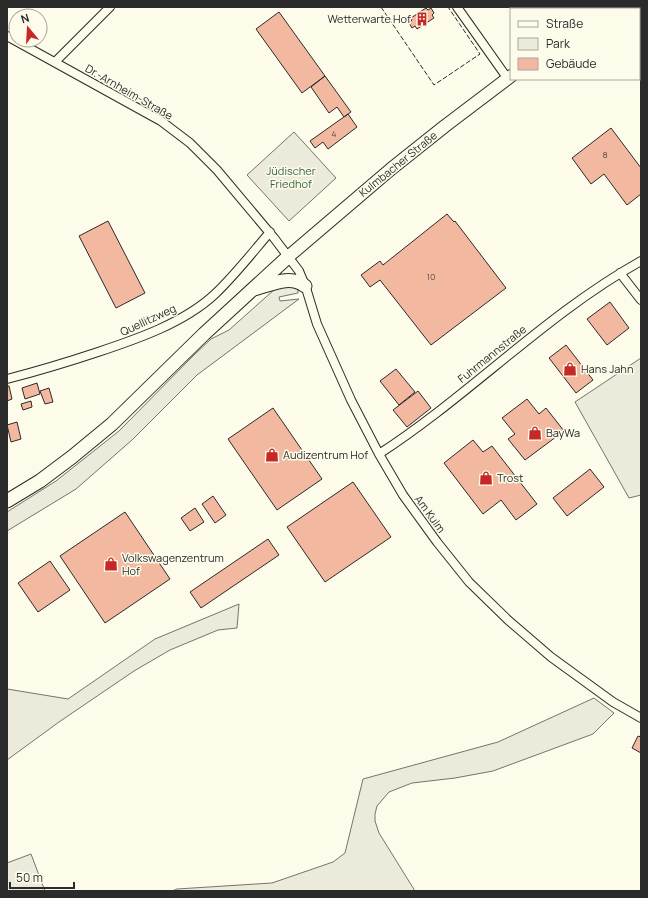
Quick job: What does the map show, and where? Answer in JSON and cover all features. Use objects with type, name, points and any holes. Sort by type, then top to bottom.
[{"type":"highway","points":[[7,501],[40,481],[112,424],[250,290],[289,256]]},
{"type":"highway","points":[[250,290],[286,280],[296,280],[305,286]]},
{"type":"main road","name":"Kulmbacher Straße","points":[[289,256],[391,169],[509,77]]},
{"type":"street","points":[[55,62],[110,7]]},
{"type":"street","points":[[457,7],[509,77]]},
{"type":"street","name":"Dr.-Arnheim-Straße","points":[[7,36],[161,121],[190,143],[217,170],[289,256]]},
{"type":"street","name":"Quellitzweg","points":[[7,379],[48,368],[125,343],[167,325],[193,310],[214,295],[270,232]]},
{"type":"street","name":"Am Kulm","points":[[289,256],[299,271],[318,324],[343,385],[379,454],[403,495],[437,542],[469,582],[508,620],[551,657],[612,702],[641,718]]},
{"type":"street","name":"Fuhrmannstraße","points":[[379,454],[407,436],[544,326],[620,273],[641,261]]},
{"type":"street","points":[[620,273],[641,300]]},
{"type":"green space","name":"Jüdischer Friedhof","points":[[294,132],[336,178],[289,221],[247,175]]},
{"type":"green space","points":[[285,283],[298,289],[298,293],[279,297],[280,301],[299,299],[197,375],[132,440],[76,489],[7,531],[7,512],[56,481],[119,431],[211,339],[229,330],[275,289]]},
{"type":"green space","points":[[641,358],[641,495],[629,498],[575,402]]},
{"type":"green space","points":[[239,604],[237,628],[218,630],[170,650],[134,671],[59,722],[7,760],[7,689],[68,699],[155,639]]},
{"type":"green space","points":[[594,698],[614,713],[593,734],[493,771],[455,778],[412,783],[389,792],[377,806],[375,821],[379,833],[415,891],[172,891],[177,889],[272,883],[333,862],[345,853],[363,779],[498,742]]},
{"type":"green space","points":[[31,854],[45,891],[7,891],[7,863]]},
{"type":"building","name":"Wetterwarte Hof","points":[[426,8],[428,10],[431,8],[434,13],[432,15],[434,18],[417,29],[415,26],[412,28],[409,23],[412,20],[411,18]]},
{"type":"building","points":[[279,12],[325,76],[302,93],[256,29]]},
{"type":"building","points":[[641,19],[641,52],[640,50]]},
{"type":"building","points":[[325,76],[351,112],[344,117],[337,107],[329,113],[311,87]]},
{"type":"building","points":[[348,114],[357,127],[328,149],[323,142],[315,148],[310,141]]},
{"type":"building","points":[[611,128],[641,168],[641,194],[627,205],[604,174],[591,184],[572,158]]},
{"type":"building","points":[[447,214],[454,222],[455,221],[506,288],[431,345],[380,280],[370,287],[361,275],[380,261],[383,265]]},
{"type":"building","points":[[108,221],[145,293],[116,308],[79,236]]},
{"type":"building","points":[[610,302],[629,328],[607,345],[587,319]]},
{"type":"building","points":[[566,345],[593,380],[576,393],[549,358]]},
{"type":"building","points":[[396,369],[415,392],[399,405],[380,381]]},
{"type":"building","points":[[37,383],[40,394],[25,399],[22,388]]},
{"type":"building","points":[[7,386],[9,386],[12,399],[7,401]]},
{"type":"building","points":[[49,388],[53,402],[45,404],[40,391]]},
{"type":"building","points":[[418,391],[431,408],[407,427],[393,410]]},
{"type":"building","points":[[527,399],[539,414],[546,408],[564,431],[525,460],[508,439],[515,434],[502,418]]},
{"type":"building","points":[[31,401],[32,407],[23,410],[21,404]]},
{"type":"building","points":[[273,408],[322,479],[277,510],[228,439]]},
{"type":"building","points":[[17,422],[21,439],[11,442],[7,425]]},
{"type":"building","points":[[473,440],[483,452],[492,446],[537,504],[516,520],[501,500],[483,514],[444,463]]},
{"type":"building","points":[[590,469],[604,487],[567,516],[553,498]]},
{"type":"building","points":[[353,482],[391,537],[325,582],[287,527]]},
{"type":"building","points":[[213,496],[226,515],[215,523],[202,504]]},
{"type":"building","points":[[195,508],[204,522],[190,531],[181,518]]},
{"type":"building","points":[[125,512],[170,579],[105,623],[60,556]]},
{"type":"building","points":[[268,539],[279,555],[201,608],[190,592]]},
{"type":"building","points":[[50,561],[70,590],[38,612],[18,583]]},
{"type":"building","points":[[638,736],[641,737],[641,753],[632,748]]},
{"type":"fence","points":[[381,7],[434,85],[480,54],[448,7]]},
{"type":"place","name":"Wetterwarte Hof","points":[[422,19]]},
{"type":"place","name":"Hans Jahn","points":[[570,369]]},
{"type":"place","name":"BayWa","points":[[535,433]]},
{"type":"place","name":"Audizentrum Hof","points":[[272,455]]},
{"type":"place","name":"Trost","points":[[486,478]]},
{"type":"place","name":"Volkswagenzentrum Hof","points":[[111,564]]}]
